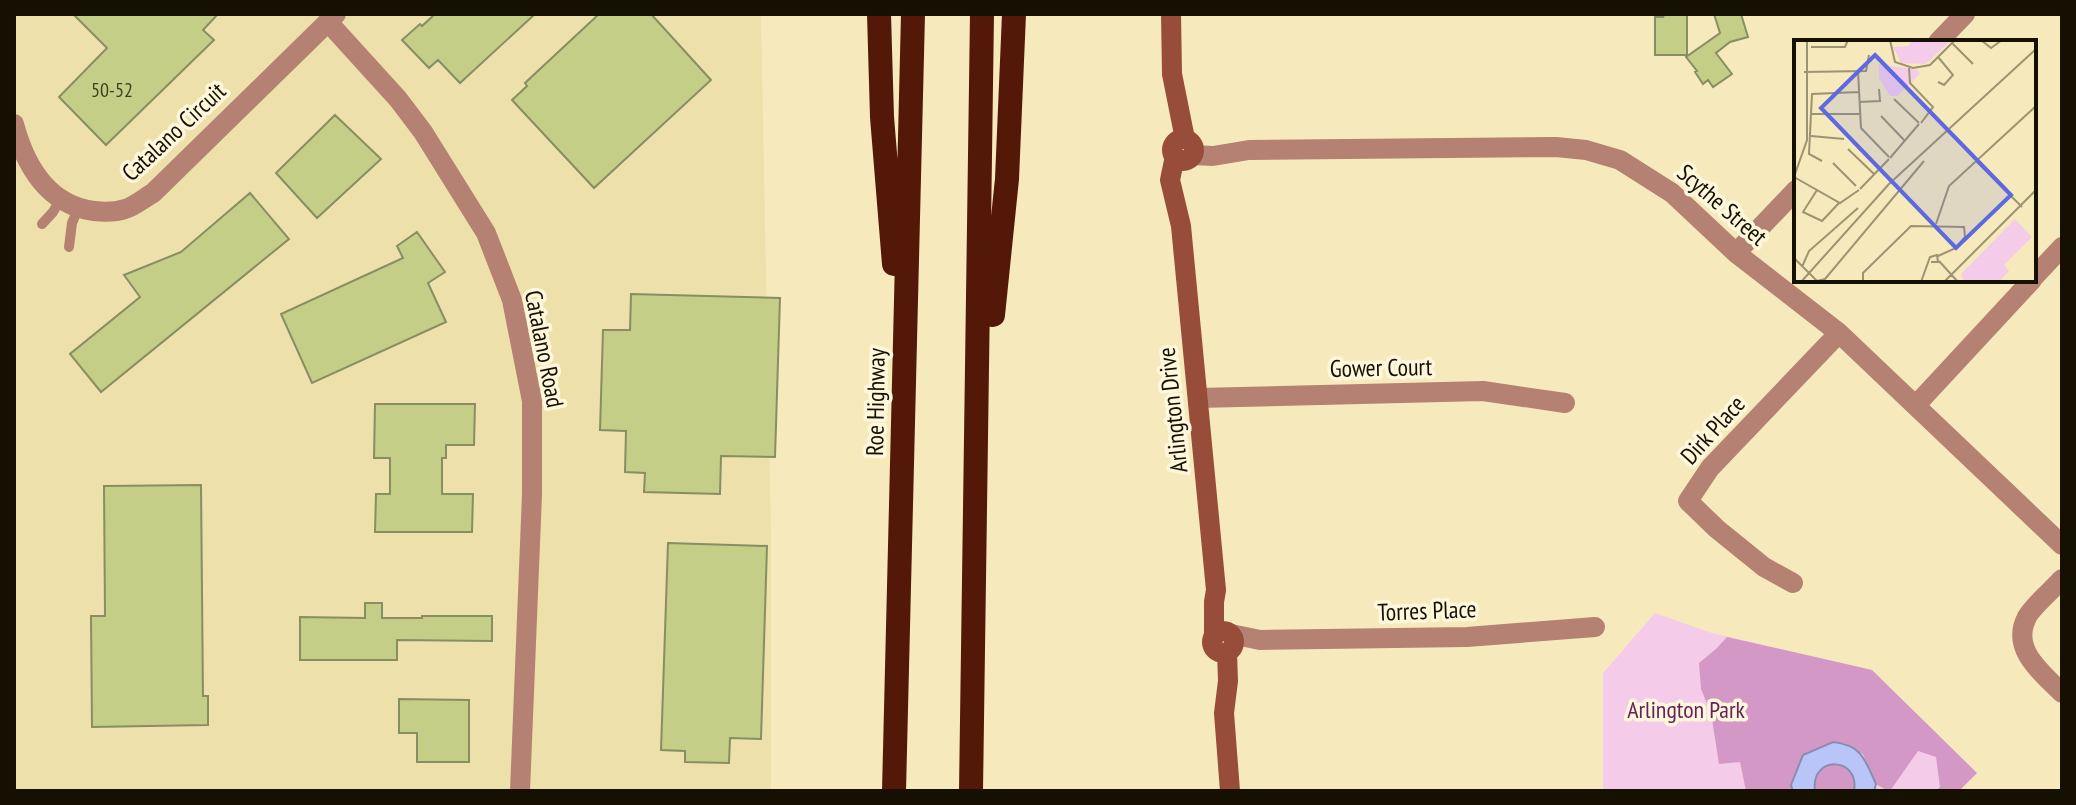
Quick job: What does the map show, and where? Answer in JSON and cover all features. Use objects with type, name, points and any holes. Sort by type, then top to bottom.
[{"type":"highway","points":[[879,14],[882,117],[904,394]]},
{"type":"highway","name":"Roe Highway","points":[[894,791],[913,14]]},
{"type":"highway","points":[[971,791],[982,14]]},
{"type":"highway","points":[[977,458],[1007,179],[1014,14]]},
{"type":"street","name":"Arlington Drive","points":[[1171,14],[1172,74],[1167,102],[1168,130],[1184,150],[1181,226],[1216,590],[1214,602],[1224,642],[1218,691],[1224,713],[1230,791]]},
{"type":"street","points":[[1940,40],[1965,14]]},
{"type":"street","name":"Catalano Circuit","points":[[69,204],[101,212],[125,209],[153,193],[332,18]]},
{"type":"street","name":"Catalano Road","points":[[332,18],[423,132],[486,233],[512,300],[532,401],[532,494],[520,791]]},
{"type":"street","points":[[15,131],[34,173],[49,191],[69,204]]},
{"type":"street","name":"Scythe Street","points":[[1184,150],[1213,156],[1249,150],[1556,147],[1586,150],[1620,160],[1672,193],[1736,253],[1839,333],[2062,545]]},
{"type":"street","points":[[1736,253],[1794,192]]},
{"type":"street","points":[[2036,276],[2062,247]]},
{"type":"street","points":[[1916,405],[2030,282]]},
{"type":"street","name":"Dirk Place","points":[[1793,583],[1764,567],[1688,501],[1710,468],[1839,333]]},
{"type":"street","name":"Gower Court","points":[[1198,398],[1483,391],[1565,403]]},
{"type":"street","points":[[2062,579],[2027,617],[2022,637],[2028,658],[2062,693]]},
{"type":"street","name":"Torres Place","points":[[1224,642],[1247,645],[1260,640],[1467,637],[1595,627]]},
{"type":"lane","points":[[42,224],[53,212],[69,204],[72,223],[69,247]]},
{"type":"shaded area","points":[[14,14],[761,14],[771,538],[771,791],[14,791]]},
{"type":"shaded area","points":[[1727,637],[1872,670],[1977,773],[1959,791],[1936,791],[1940,787],[1936,757],[1918,751],[1888,791],[1876,784],[1863,754],[1844,743],[1791,785],[1793,791],[1746,791],[1740,762],[1719,764],[1711,713],[1701,689],[1699,663]]},
{"type":"shaded area","points":[[1834,764],[1851,773],[1854,791],[1815,791],[1818,773]]},
{"type":"green space","name":"Arlington Park","points":[[1655,613],[1712,633],[1872,670],[1977,773],[1959,791],[1603,791],[1603,673]]},
{"type":"water","points":[[1833,742],[1850,746],[1861,755],[1876,784],[1874,791],[1854,791],[1850,771],[1835,764],[1820,771],[1815,779],[1815,791],[1793,791],[1791,785],[1803,755]]},
{"type":"building","points":[[73,14],[218,14],[203,30],[214,40],[106,145],[59,97],[107,48]]},
{"type":"building","points":[[435,14],[535,14],[460,83],[438,60],[429,68],[402,40]]},
{"type":"building","points":[[599,14],[651,14],[711,80],[594,188],[512,100],[527,86],[525,83]]},
{"type":"building","points":[[1714,14],[1741,14],[1748,37],[1730,42],[1716,53],[1732,74],[1713,87],[1708,80],[1703,84],[1686,57],[1720,33]]},
{"type":"building","points":[[1687,15],[1687,55],[1655,55],[1655,17]]},
{"type":"building","points":[[335,115],[381,159],[317,218],[276,173]]},
{"type":"building","points":[[250,193],[289,239],[101,392],[70,354],[140,297],[124,275],[181,252]]},
{"type":"building","points":[[417,232],[445,272],[428,283],[446,322],[312,383],[281,314],[403,258],[397,246]]},
{"type":"building","points":[[631,294],[780,298],[775,457],[721,456],[720,494],[644,492],[645,473],[625,472],[626,431],[600,430],[603,330],[630,330]]},
{"type":"building","points":[[375,404],[475,404],[474,445],[446,445],[446,458],[442,458],[442,494],[473,494],[472,532],[375,532],[376,494],[390,494],[390,458],[374,458]]},
{"type":"building","points":[[201,485],[203,696],[208,696],[208,725],[92,727],[91,616],[105,616],[104,486]]},
{"type":"building","points":[[668,543],[767,546],[761,739],[730,738],[729,763],[685,762],[685,751],[661,750]]},
{"type":"building","points":[[365,603],[382,603],[382,618],[492,616],[492,641],[397,640],[397,660],[300,660],[300,617],[365,618]]},
{"type":"building","points":[[399,699],[469,700],[469,762],[417,762],[417,733],[399,733]]}]
